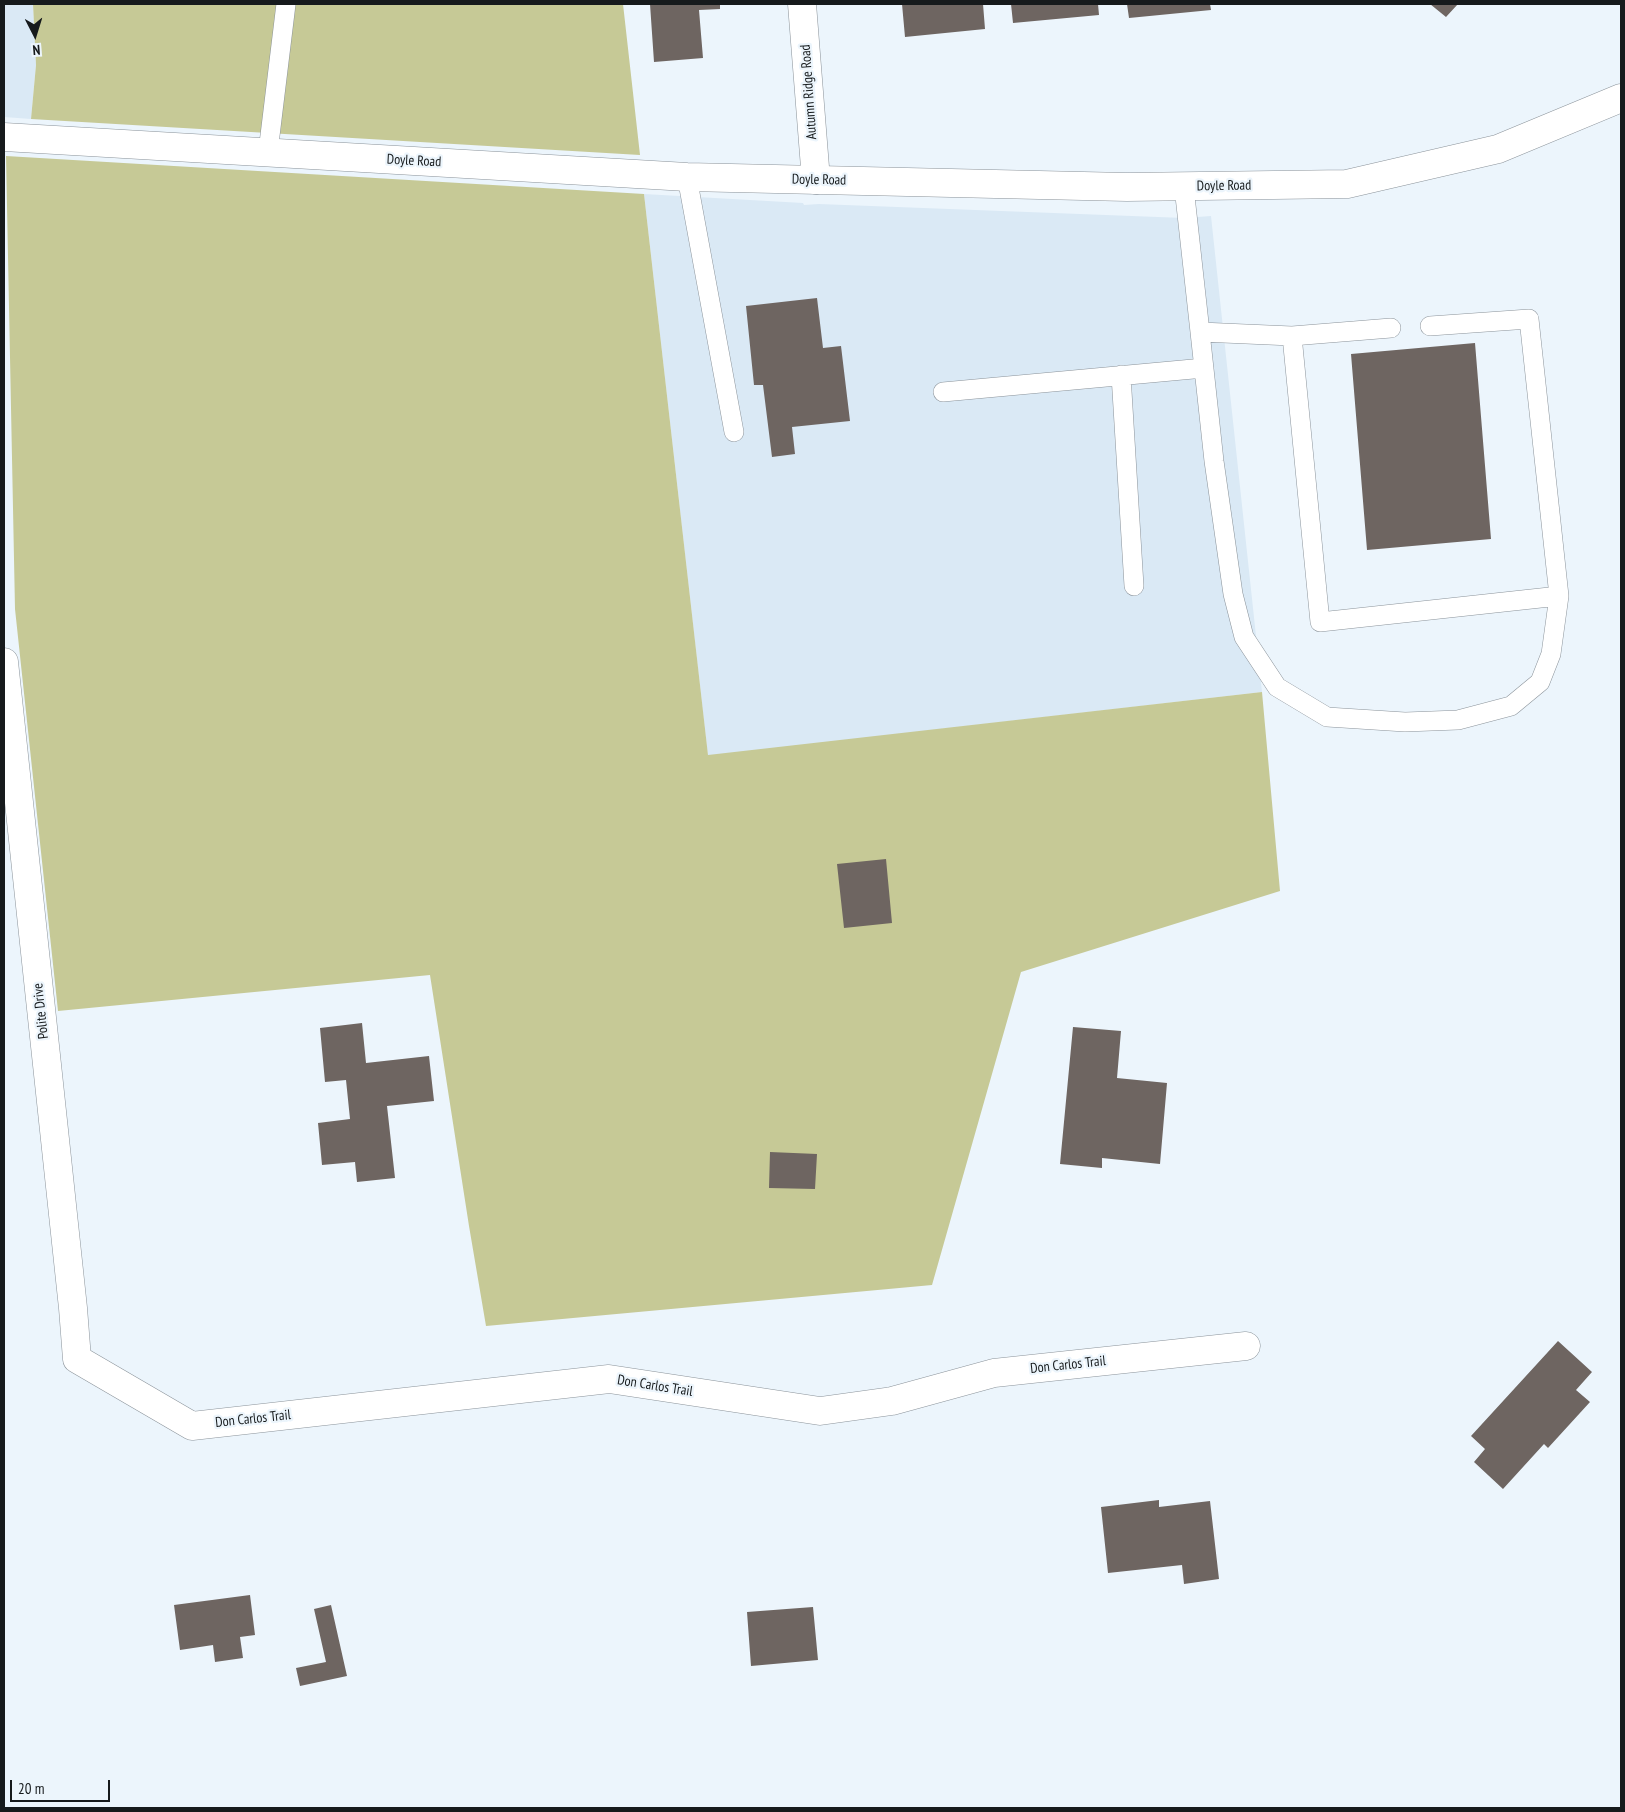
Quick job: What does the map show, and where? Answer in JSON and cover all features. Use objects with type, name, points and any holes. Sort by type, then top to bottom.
[{"type":"street","name":"Autumn Ridge Road","points":[[802,4],[816,180]]},
{"type":"street","name":"Doyle Road","points":[[4,136],[687,177],[1184,187],[1347,184],[1498,148],[1621,98]]},
{"type":"street","name":"Polite Drive","points":[[4,662],[77,1359]]},
{"type":"street","name":"Don Carlos Trail","points":[[77,1359],[192,1426],[608,1379],[820,1411],[892,1401],[994,1373],[1246,1346]]},
{"type":"lane","points":[[268,152],[286,4]]},
{"type":"lane","points":[[687,177],[734,432]]},
{"type":"lane","points":[[1184,187],[1214,460],[1233,594],[1244,637],[1277,687],[1327,717],[1405,722],[1458,720],[1511,706],[1540,682],[1551,654],[1559,596],[1528,319],[1430,326]]},
{"type":"lane","points":[[1200,332],[1292,336],[1391,328]]},
{"type":"lane","points":[[1292,336],[1320,622],[1559,596]]},
{"type":"lane","points":[[943,392],[1204,368]]},
{"type":"lane","points":[[1121,375],[1134,586]]},
{"type":"shaded area","points":[[4,4],[33,4],[36,65],[31,119],[4,117]]},
{"type":"shaded area","points":[[644,194],[803,203],[804,205],[819,204],[1184,218],[1211,216],[1262,692],[708,756]]},
{"type":"green space","points":[[33,4],[623,4],[640,155],[31,119],[36,65]]},
{"type":"green space","points":[[6,156],[644,194],[708,755],[1262,692],[1280,891],[1021,972],[932,1285],[486,1326],[430,975],[58,1011],[15,609]]},
{"type":"building","points":[[650,4],[720,4],[720,9],[699,10],[703,58],[654,62]]},
{"type":"building","points":[[902,4],[983,4],[985,29],[905,37]]},
{"type":"building","points":[[1011,4],[1098,4],[1099,15],[1013,23]]},
{"type":"building","points":[[1127,4],[1210,4],[1211,10],[1129,18]]},
{"type":"building","points":[[1430,4],[1458,4],[1446,17]]},
{"type":"building","points":[[817,298],[823,348],[841,346],[850,421],[792,427],[795,454],[772,457],[763,385],[754,385],[746,306]]},
{"type":"building","points":[[1475,343],[1491,539],[1367,550],[1351,354]]},
{"type":"building","points":[[886,859],[892,923],[844,928],[837,864]]},
{"type":"building","points":[[362,1023],[366,1063],[429,1056],[434,1101],[387,1106],[395,1178],[357,1182],[355,1162],[322,1165],[318,1123],[350,1119],[346,1080],[325,1082],[320,1028]]},
{"type":"building","points":[[1073,1027],[1121,1031],[1117,1078],[1167,1083],[1160,1164],[1102,1158],[1102,1168],[1060,1164]]},
{"type":"building","points":[[770,1152],[817,1154],[815,1189],[769,1188]]},
{"type":"building","points":[[1558,1341],[1592,1372],[1576,1390],[1590,1402],[1548,1448],[1544,1444],[1503,1489],[1474,1462],[1485,1449],[1471,1436]]},
{"type":"building","points":[[1159,1500],[1159,1507],[1210,1501],[1219,1579],[1184,1584],[1182,1565],[1108,1573],[1101,1507]]},
{"type":"building","points":[[250,1595],[255,1635],[240,1637],[243,1658],[215,1662],[213,1645],[180,1650],[174,1605]]},
{"type":"building","points":[[331,1605],[347,1676],[300,1686],[296,1668],[326,1662],[314,1609]]},
{"type":"building","points":[[813,1607],[818,1660],[751,1666],[747,1612]]}]
